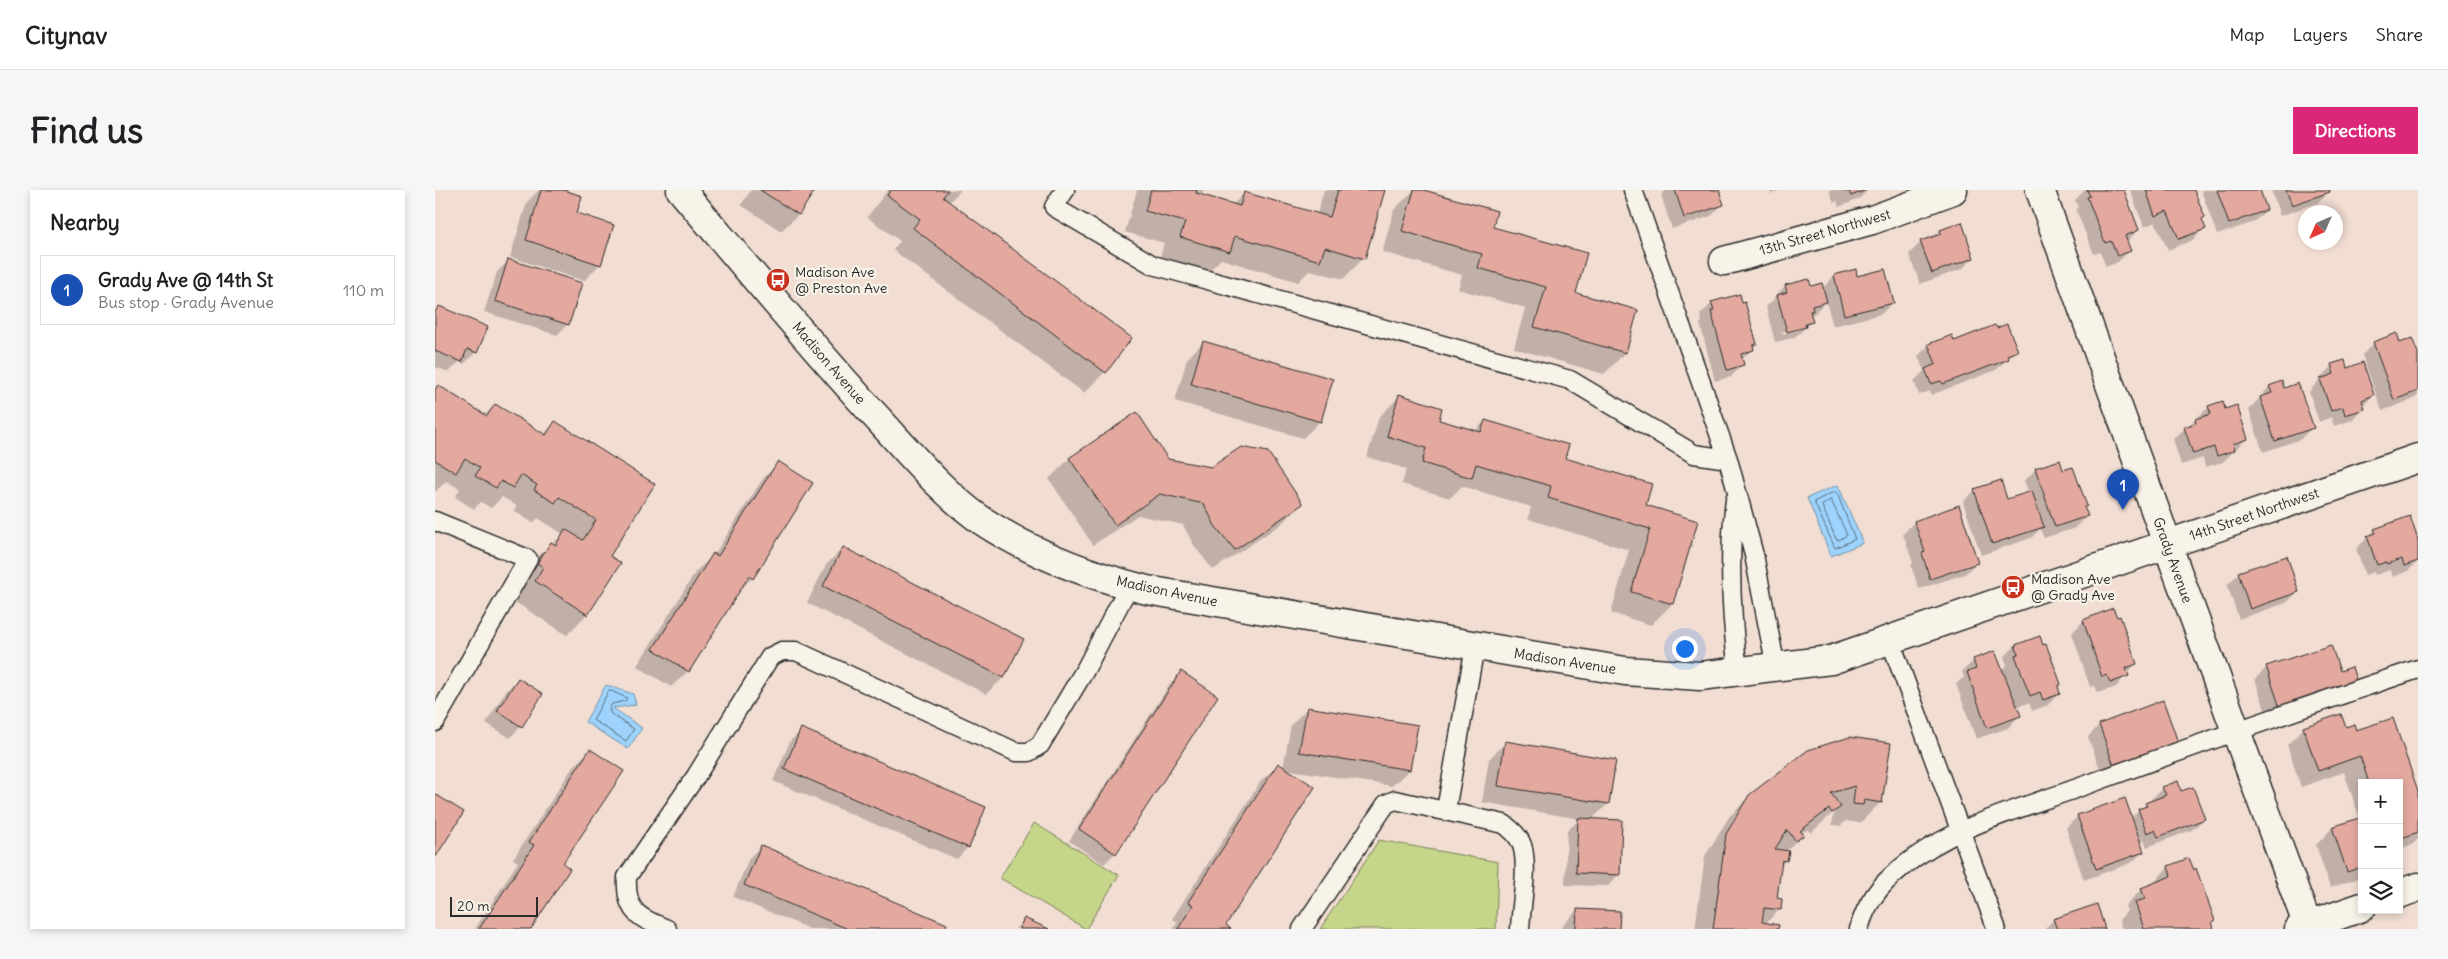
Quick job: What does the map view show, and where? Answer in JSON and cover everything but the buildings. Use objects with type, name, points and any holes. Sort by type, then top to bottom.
[{"type":"street","name":"Madison Avenue","points":[[681,190],[855,394],[938,484],[980,519],[1026,548],[1070,567],[1129,586],[1625,671],[1700,676],[1777,668]]},
{"type":"street","name":"13th Street Northwest","points":[[1724,261],[1872,220],[1953,190]]},
{"type":"street","name":"Grady Avenue","points":[[2040,190],[2236,730],[2305,928]]},
{"type":"street","name":"14th Street Northwest","points":[[1777,668],[1831,660],[2418,458]]},
{"type":"street","points":[[2403,893],[2418,887]]},
{"type":"street","points":[[2305,928],[2358,908]]},
{"type":"lane","points":[[1065,190],[1054,207],[1153,265],[1569,380],[1694,454],[1728,459]]},
{"type":"lane","points":[[1633,190],[1728,459],[1735,492],[1754,555],[1777,668]]},
{"type":"lane","points":[[1735,492],[1730,543],[1733,621],[1738,672]]},
{"type":"lane","points":[[435,520],[528,559],[435,722]]},
{"type":"lane","points":[[667,929],[643,920],[632,909],[626,894],[627,877],[696,776],[770,657],[782,651],[796,651],[1015,752],[1029,752],[1040,745],[1075,687],[1129,586]]},
{"type":"lane","points":[[1890,640],[1996,927]]},
{"type":"lane","points":[[1446,810],[1475,646]]},
{"type":"lane","points":[[1859,929],[1864,911],[1876,892],[1901,867],[1961,830],[2236,730],[2418,669]]},
{"type":"lane","points":[[1302,929],[1387,804],[1395,800],[1504,824],[1516,834],[1523,848],[1524,856],[1520,929]]},
{"type":"green space","points":[[1034,823],[1119,875],[1086,929],[1000,878]]},
{"type":"green space","points":[[1379,840],[1498,862],[1496,929],[1320,929]]},
{"type":"water","points":[[1838,485],[1863,543],[1831,556],[1807,498]]},
{"type":"water","points":[[606,685],[633,694],[636,705],[613,708],[642,728],[628,749],[585,722]]},
{"type":"place","name":"Madison Ave @ Preston Ave","points":[[778,280]]},
{"type":"place","name":"Grady Ave @ 14th St","points":[[2123,510]]},
{"type":"place","name":"Madison Ave @ Grady Ave","points":[[2013,587]]}]
